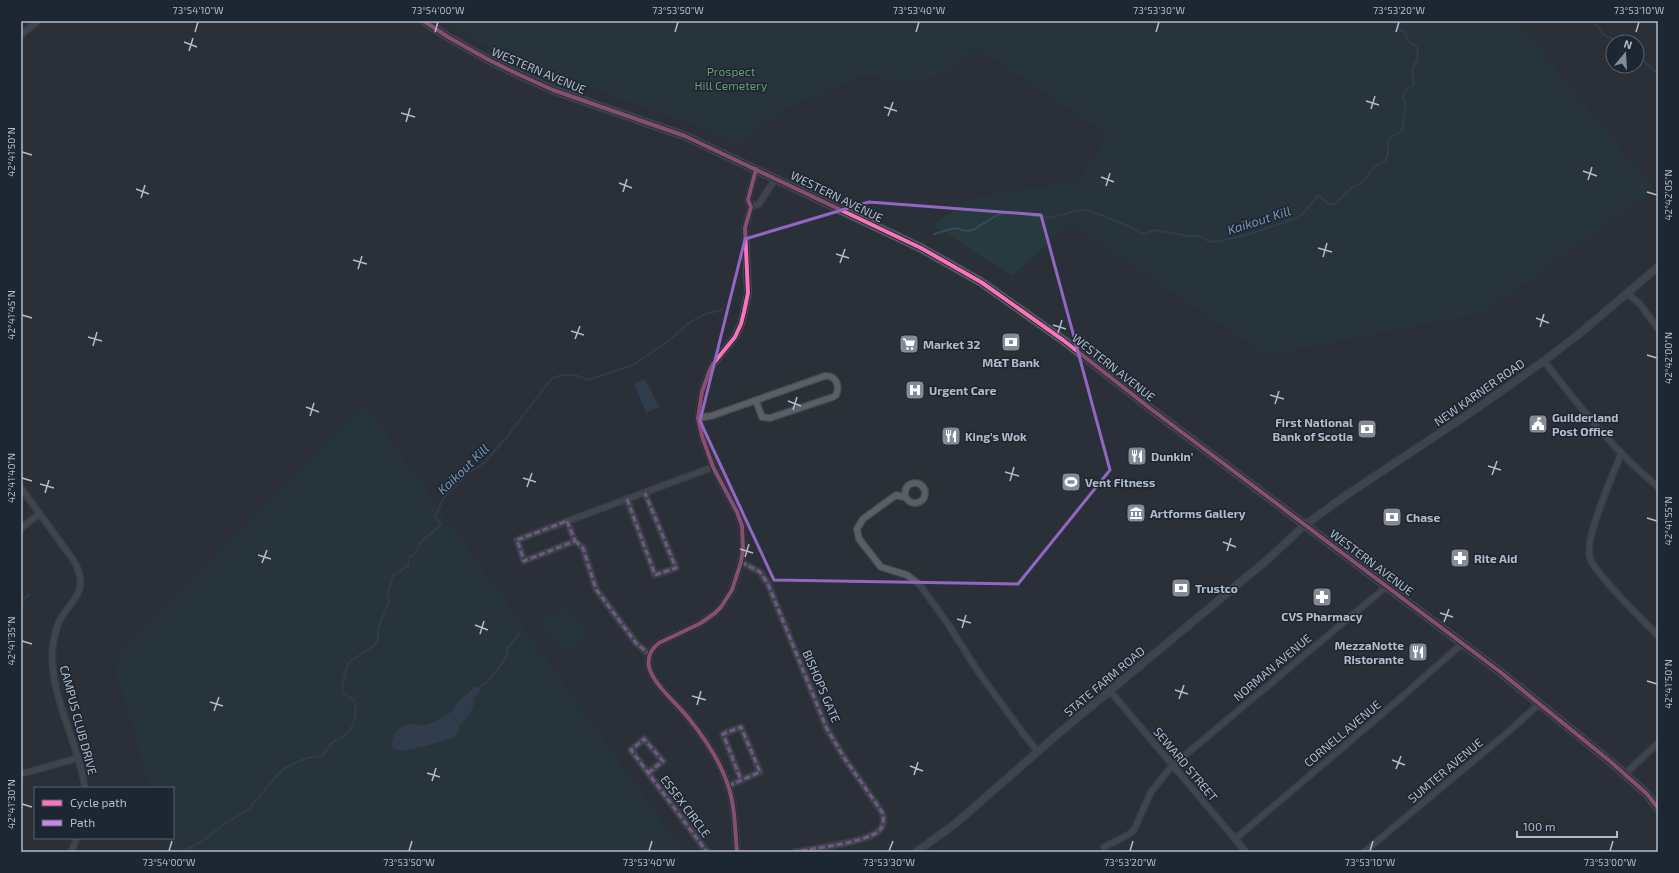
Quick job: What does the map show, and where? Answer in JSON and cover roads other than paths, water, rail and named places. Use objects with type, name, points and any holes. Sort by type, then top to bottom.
[{"type":"main road","name":"WESTERN AVENUE","points":[[424,21],[468,48],[554,90],[685,136],[921,248],[960,269],[1063,340],[1151,409],[1463,643],[1625,774],[1647,794],[1658,808]]},
{"type":"main road","name":"NEW KARNER ROAD","points":[[1305,525],[1345,496],[1474,411],[1544,361],[1628,294],[1658,267]]},
{"type":"main road","name":"STATE FARM ROAD","points":[[916,852],[955,824],[1110,691],[1261,565],[1305,525]]},
{"type":"street","points":[[21,35],[38,21]]},
{"type":"street","points":[[737,852],[728,786],[716,757],[706,740],[653,676],[649,667],[650,654],[653,648],[659,643],[701,623],[721,607],[732,590],[742,562],[742,526],[737,512],[714,467],[702,436],[698,418],[702,392],[709,372],[713,364],[735,337],[741,324],[744,312],[748,293],[745,228],[751,207],[748,200],[756,169]]},
{"type":"street","points":[[751,207],[759,204],[776,178]]},
{"type":"street","points":[[1628,294],[1640,304],[1658,329]]},
{"type":"street","points":[[1544,361],[1602,434],[1621,454],[1658,487]]},
{"type":"street","points":[[698,418],[711,416],[825,376],[833,377],[836,380],[838,387],[836,395],[833,397],[770,418],[762,417],[756,401]]},
{"type":"street","points":[[1621,454],[1595,523],[1589,547],[1590,560],[1599,572],[1658,636]]},
{"type":"street","points":[[575,540],[524,560],[517,540],[714,467]]},
{"type":"street","points":[[21,488],[39,514],[21,528]]},
{"type":"street","points":[[627,499],[655,575],[676,568],[645,493]]},
{"type":"street","points":[[904,497],[896,495],[862,519],[857,529],[859,539],[881,567],[907,575],[920,585],[948,624],[977,670],[1038,752]]},
{"type":"street","name":"CAMPUS CLUB DRIVE","points":[[39,514],[78,569],[81,585],[76,600],[63,615],[56,630],[52,660],[59,696],[78,758],[85,787]]},
{"type":"street","points":[[567,522],[575,540],[583,548],[596,589],[636,643],[650,654]]},
{"type":"street","name":"BISHOPS GATE","points":[[742,562],[760,572],[768,584],[827,729],[845,759],[882,812],[884,821],[879,830],[864,838],[795,852]]},
{"type":"street","name":"NORMAN AVENUE","points":[[1104,847],[1128,835],[1134,830],[1151,792],[1172,766],[1387,586]]},
{"type":"street","name":"CORNELL AVENUE","points":[[1235,839],[1463,643]]},
{"type":"street","name":"SEWARD STREET","points":[[1110,691],[1246,852]]},
{"type":"street","name":"SUMTER AVENUE","points":[[1364,852],[1507,733],[1539,704]]},
{"type":"street","points":[[728,786],[760,772],[741,727],[723,734],[741,780]]},
{"type":"street","name":"ESSEX CIRCLE","points":[[648,773],[663,761],[644,739],[631,750],[648,773],[707,852]]},
{"type":"street","points":[[1625,774],[1658,743]]},
{"type":"street","points":[[21,774],[78,758]]},
{"type":"street","points":[[71,852],[78,839]]},
{"type":"water","points":[[645,379],[659,407],[646,413],[634,384]]},
{"type":"water","points":[[475,687],[480,687],[481,690],[475,698],[473,708],[460,724],[459,732],[453,738],[422,747],[400,751],[391,747],[392,740],[396,732],[402,726],[410,724],[424,725],[450,713],[457,703]]},
{"type":"waterway","name":"Kaikout Kill","points":[[934,234],[955,228],[966,231],[973,230],[999,214],[1015,211],[1028,215],[1051,218],[1074,211],[1088,210],[1128,226],[1140,233],[1145,234],[1154,230],[1189,236],[1200,236],[1208,241],[1216,242],[1246,235],[1294,219],[1303,214],[1318,195],[1330,205],[1336,203],[1354,186],[1360,184],[1378,164],[1385,161],[1388,155],[1388,142],[1392,136],[1402,131],[1406,105],[1403,95],[1406,90],[1414,85],[1412,68],[1417,61],[1418,53],[1417,47],[1407,40],[1406,33],[1401,31],[1394,21]]},
{"type":"waterway","points":[[1593,21],[1605,35]]},
{"type":"waterway","points":[[1645,61],[1658,73]]},
{"type":"waterway","name":"Kaikout Kill","points":[[179,852],[204,840],[224,824],[248,810],[277,775],[285,768],[304,759],[323,755],[334,741],[348,733],[355,720],[356,710],[354,700],[343,693],[342,689],[344,678],[349,662],[375,645],[378,638],[378,628],[389,602],[387,594],[393,576],[409,565],[408,557],[415,554],[421,542],[441,524],[435,517],[444,497],[468,473],[482,465],[507,437],[551,379],[570,375],[579,376],[588,380],[633,365],[667,342],[689,323],[705,314],[722,310]]},
{"type":"waterway","points":[[21,602],[30,594]]},
{"type":"waterway","points":[[479,688],[488,681],[501,665],[506,657],[509,646],[519,634]]},
{"type":"place","name":"M&T Bank","points":[[1011,342]]},
{"type":"place","name":"Market 32","points":[[909,344]]},
{"type":"place","name":"Urgent Care","points":[[915,390]]},
{"type":"place","name":"Guilderland Post Office","points":[[1538,424]]},
{"type":"place","name":"First National Bank of Scotia","points":[[1367,429]]},
{"type":"place","name":"King’s Wok","points":[[951,436]]},
{"type":"place","name":"Dunkin'","points":[[1137,456]]},
{"type":"place","name":"Vent Fitness","points":[[1071,482]]},
{"type":"place","name":"Artforms Gallery","points":[[1136,513]]},
{"type":"place","name":"Chase","points":[[1392,517]]},
{"type":"place","name":"Rite Aid","points":[[1460,558]]},
{"type":"place","name":"Trustco","points":[[1181,588]]},
{"type":"place","name":"CVS Pharmacy","points":[[1322,597]]},
{"type":"place","name":"MezzaNotte Ristorante","points":[[1418,652]]},
{"type":"park label","name":"Prospect Hill Cemetery","points":[[731,78]]}]
